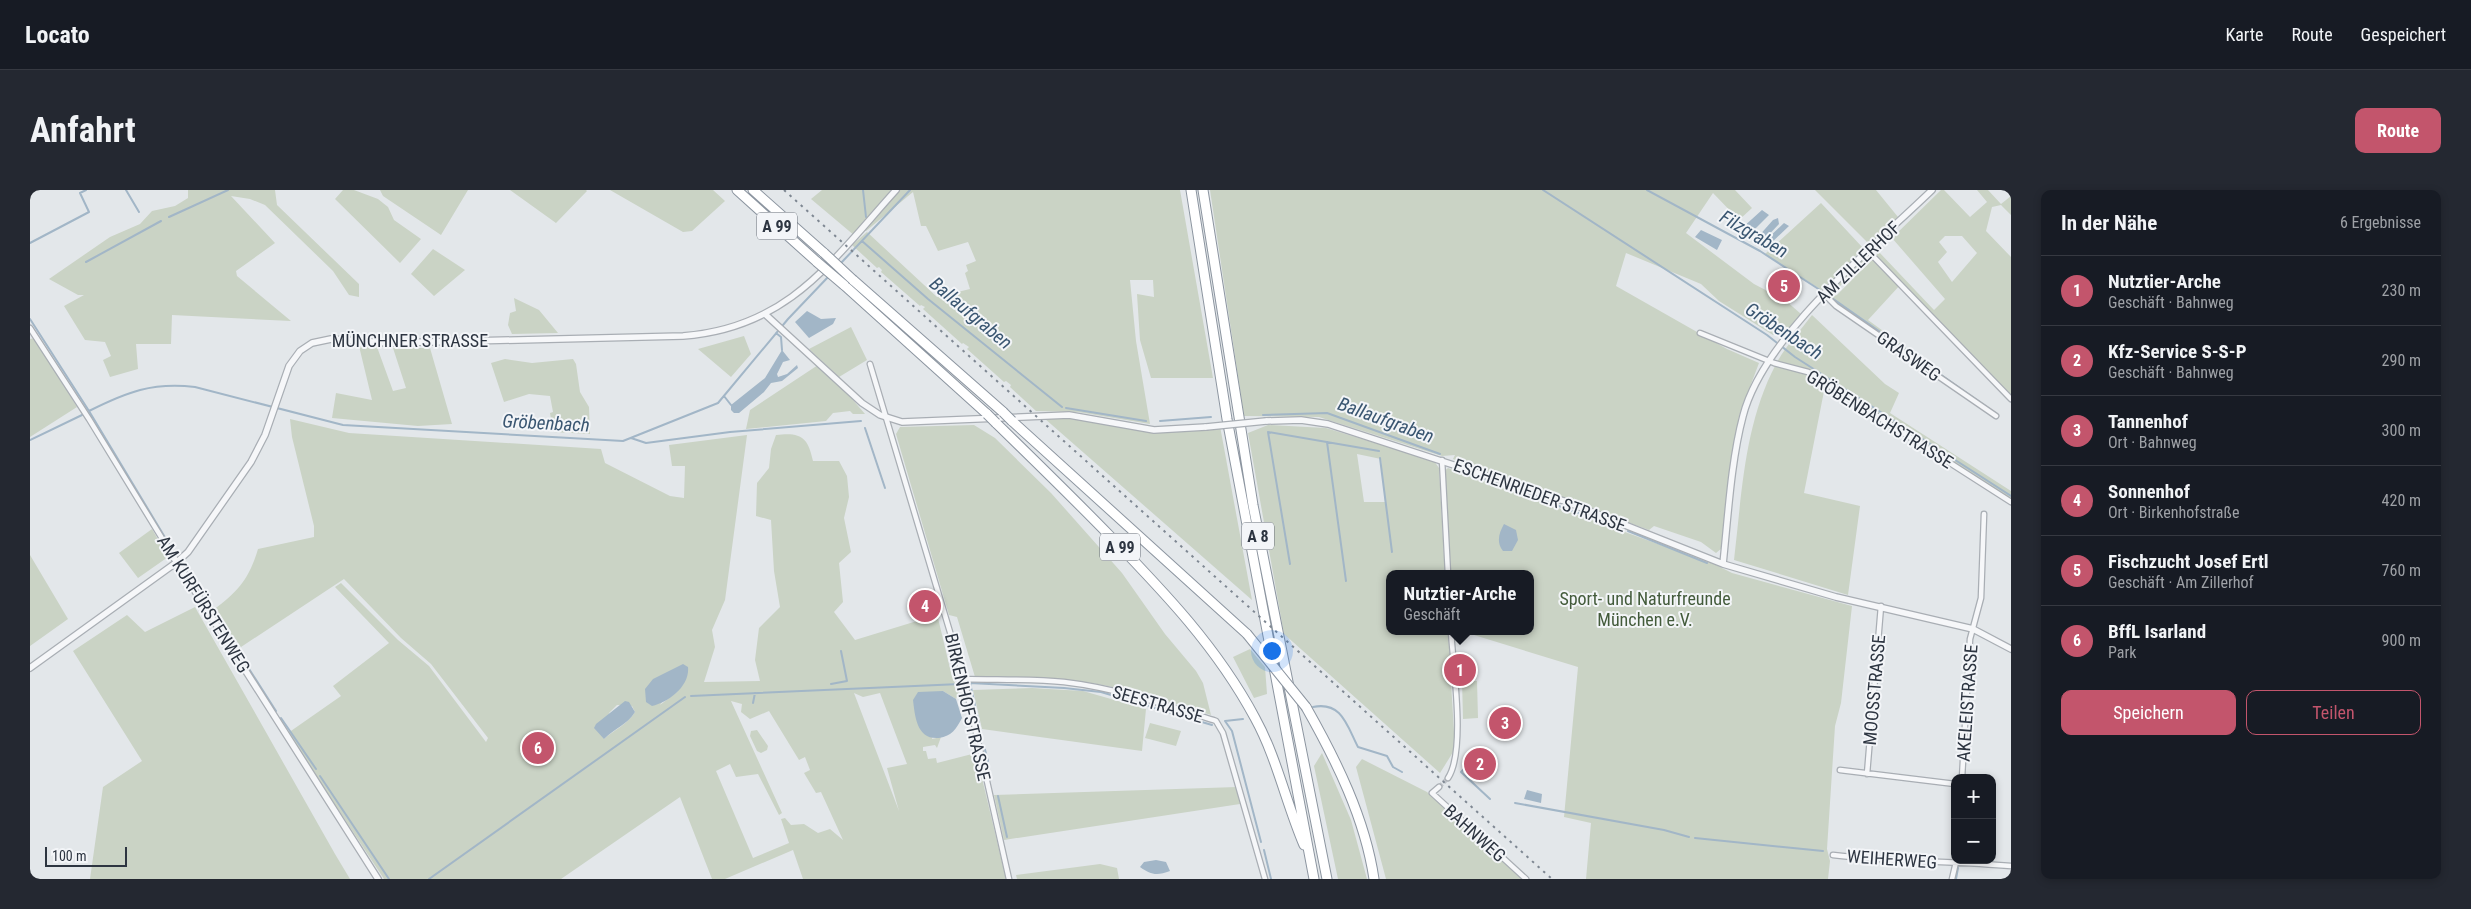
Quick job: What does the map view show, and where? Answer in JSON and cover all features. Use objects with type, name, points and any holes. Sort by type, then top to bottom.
[{"type":"highway","name":"A 99","points":[[737,190],[987,414],[1158,585],[1205,639],[1233,680],[1256,719],[1274,758],[1308,854]]},
{"type":"highway","name":"A 99","points":[[753,190],[1003,412],[1247,634],[1306,707],[1340,773],[1364,838],[1374,879]]},
{"type":"highway","name":"A 8","points":[[1191,190],[1227,419],[1314,879]]},
{"type":"highway","name":"A 8","points":[[1203,190],[1252,505],[1327,879]]},
{"type":"street","name":"MÜNCHNER STRASSE","points":[[30,668],[193,546],[251,462],[277,403],[289,366],[294,358],[312,343],[321,340],[387,343],[683,336],[728,330],[766,314],[795,297],[896,190]]},
{"type":"street","name":"AM ZILLERHOF","points":[[1723,564],[1743,416],[1754,388],[1782,344],[1824,294],[1932,190]]},
{"type":"street","points":[[1868,252],[2011,399]]},
{"type":"street","name":"GRASWEG","points":[[1824,294],[1836,306],[1996,416]]},
{"type":"street","name":"ESCHENRIEDER STRASSE","points":[[766,314],[862,404],[887,419],[902,422],[1069,415],[1154,430],[1266,421],[1301,420],[1328,424],[1567,502],[1723,564],[1785,583],[1973,629],[2011,649]]},
{"type":"street","name":"AM KURFÜRSTENWEG","points":[[30,328],[378,879]]},
{"type":"street","name":"GRÖBENBACHSTRASSE","points":[[1700,333],[1770,361],[1808,372],[2011,502]]},
{"type":"street","name":"BIRKENHOFSTRASSE","points":[[870,364],[964,679],[1009,879]]},
{"type":"street","points":[[1442,460],[1448,570]]},
{"type":"street","name":"AKELEISTRASSE","points":[[1962,774],[1970,639],[1981,598],[1984,514]]},
{"type":"street","name":"MOOSSTRASSE","points":[[1867,774],[1881,606]]},
{"type":"street","name":"BAHNWEG","points":[[1448,778],[1454,770],[1458,730],[1451,635]]},
{"type":"street","name":"SEESTRASSE","points":[[964,679],[1063,682],[1101,688],[1137,696],[1216,720],[1223,733],[1264,879]]},
{"type":"street","points":[[1840,770],[1951,784]]},
{"type":"street","name":"BAHNWEG","points":[[1439,786],[1432,793],[1526,879]]},
{"type":"street","name":"WEIHERWEG","points":[[1833,856],[1873,860],[1951,861]]},
{"type":"street","points":[[1952,879],[1955,864]]},
{"type":"street","name":"WEIHERWEG","points":[[1989,864],[2011,866]]},
{"type":"green space","points":[[188,190],[275,190],[277,205],[359,284],[359,297],[349,295],[333,271],[265,205],[250,199],[231,196],[275,243],[236,271],[237,276],[291,321],[172,315],[171,344],[136,344],[138,369],[110,377],[103,360],[111,356],[105,342],[85,340],[64,306],[84,295],[78,295],[49,279],[110,237],[140,224],[152,211],[175,206],[188,198]]},
{"type":"green space","points":[[343,190],[354,190],[378,199],[388,207],[394,220],[421,239],[400,263],[335,199]]},
{"type":"green space","points":[[380,190],[468,190],[441,235],[383,196]]},
{"type":"green space","points":[[510,190],[586,190],[587,191],[556,223]]},
{"type":"green space","points":[[610,190],[713,190],[725,201],[692,231],[683,232]]},
{"type":"green space","points":[[822,190],[1180,190],[1213,378],[1151,378],[1140,340],[1137,294],[1154,297],[1153,280],[1130,280],[1136,341],[1150,424],[1078,412],[1036,411],[1010,387],[1011,385],[1006,381],[1004,382],[967,349],[969,347],[962,344],[923,309],[925,307],[920,306],[881,272],[882,270],[879,267],[877,268],[852,245],[867,232],[937,297],[970,289],[965,273],[968,271],[966,265],[976,261],[968,242],[938,251],[926,226],[921,226],[913,192],[866,231],[862,229],[855,236],[811,199]]},
{"type":"green space","points":[[1210,190],[1735,190],[1752,208],[1739,220],[1713,193],[1686,233],[1754,284],[1785,300],[1801,314],[1790,329],[1773,335],[1719,301],[1701,284],[1626,253],[1616,286],[1727,349],[1759,363],[1739,416],[1722,548],[1716,553],[1701,542],[1654,526],[1649,530],[1453,459],[1455,455],[1442,456],[1319,417],[1244,416]]},
{"type":"green space","points":[[1815,190],[1876,190],[1898,217],[1870,245]]},
{"type":"green space","points":[[1941,190],[1944,190],[1970,217],[1987,202],[1977,190],[1988,190],[2001,204],[2011,196],[2011,215],[2001,205],[1992,207],[1986,231],[2011,257],[2011,395],[1901,284],[1868,320],[1927,363],[1924,364],[1829,298],[1837,295],[1879,252],[1934,310],[1945,299],[1892,238]],"holes":[[[1945,236],[1962,236],[1977,253],[1952,282],[1938,262],[1947,252],[1939,242]]]},
{"type":"green space","points":[[1821,203],[1863,248],[1823,291],[1765,254]]},
{"type":"green space","points":[[433,249],[465,270],[434,296],[411,274]]},
{"type":"green space","points":[[1866,257],[1869,257],[1837,289],[1828,294]]},
{"type":"green space","points":[[514,298],[539,310],[558,333],[512,334],[508,325],[510,313],[516,311]]},
{"type":"green space","points":[[1812,315],[1885,384],[1899,393],[1890,413],[2011,491],[2011,499],[1826,381],[1804,493],[1860,506],[1848,595],[1734,560],[1742,485],[1757,411],[1765,387],[1776,364],[1788,345]]},
{"type":"green space","points":[[851,327],[867,360],[839,377],[809,349]]},
{"type":"green space","points":[[744,336],[751,354],[731,377],[698,349]]},
{"type":"green space","points":[[35,338],[77,407],[30,437],[30,339]]},
{"type":"green space","points":[[359,346],[377,347],[393,391],[406,388],[393,348],[430,348],[452,424],[418,426],[332,418],[336,393],[372,400]]},
{"type":"green space","points":[[505,359],[532,363],[573,359],[576,364],[580,392],[589,407],[590,434],[553,432],[550,413],[553,412],[550,396],[529,394],[504,402],[491,363]]},
{"type":"green space","points":[[818,365],[847,393],[865,414],[853,414],[850,411],[833,413],[826,421],[746,429],[750,410]]},
{"type":"green space","points":[[1044,418],[1072,419],[1154,430],[1220,426],[1252,600]]},
{"type":"green space","points":[[290,419],[349,433],[601,449],[605,463],[670,496],[684,498],[685,466],[672,466],[669,445],[747,435],[725,600],[712,630],[715,647],[704,682],[760,681],[755,660],[759,628],[780,607],[774,571],[771,520],[756,516],[757,483],[769,468],[771,449],[776,435],[792,434],[802,438],[809,446],[813,461],[839,461],[847,476],[849,497],[844,518],[851,552],[839,563],[843,602],[834,612],[855,640],[917,621],[920,623],[938,618],[952,677],[959,691],[956,699],[943,691],[932,739],[941,737],[937,748],[935,745],[923,747],[923,751],[926,751],[928,759],[936,758],[937,763],[976,753],[1006,879],[803,879],[793,850],[725,879],[712,879],[680,797],[561,879],[384,879],[288,733],[341,696],[333,686],[389,643],[335,587],[341,583],[398,640],[429,666],[486,742],[488,738],[431,664],[401,638],[344,579],[241,647],[213,610],[242,584],[251,569],[258,549],[314,537],[314,526],[292,437]],"holes":[[[688,667],[677,692],[660,705]],[[854,693],[863,697],[880,693],[907,764],[887,768],[899,811]],[[731,701],[742,704],[741,712],[750,719],[769,711],[799,760],[805,757],[810,770],[804,773],[816,793],[821,792],[843,840],[830,829],[818,833],[804,824],[791,825],[785,818],[781,819],[789,843],[753,858],[716,771],[730,764],[736,777],[758,774],[779,815],[782,813]],[[617,705],[632,706],[635,712],[625,724],[604,739],[609,713]]]},
{"type":"green space","points":[[974,425],[995,438],[1051,493],[1122,573],[1165,634],[1196,671],[1203,683],[1211,715],[1140,693],[1085,682],[1043,678],[975,677],[957,617],[949,615],[896,434],[900,427]]},
{"type":"green space","points":[[1268,425],[1326,428],[1434,461],[1439,468],[1445,570],[1386,570],[1386,635],[1448,635],[1455,749],[1440,773],[1284,634],[1248,433]],"holes":[[[1357,454],[1381,459],[1385,502],[1364,502]]]},
{"type":"green space","name":"Sport- und Naturfreunde München e.V.","points":[[1448,468],[1716,565],[1732,573],[1852,606],[1841,703],[1835,726],[1827,849],[1830,861],[1828,879],[1586,879],[1591,823],[1564,817],[1578,667],[1474,635],[1534,635],[1534,570],[1450,570],[1444,471]]},
{"type":"green space","points":[[152,529],[168,557],[138,578],[119,553]]},
{"type":"green space","points":[[30,555],[68,619],[30,646]]},
{"type":"green space","points":[[195,607],[350,879],[90,879],[103,787],[142,761],[73,651],[127,615],[145,632]]},
{"type":"green space","points":[[1250,649],[1265,667],[1267,694],[1254,698],[1233,657]]},
{"type":"green space","points":[[1462,680],[1477,681],[1478,718],[1463,719]]},
{"type":"green space","points":[[1032,688],[1083,691],[1146,709],[1142,751],[982,729],[973,690]]},
{"type":"green space","points":[[1150,723],[1181,731],[1176,746],[1145,738]]},
{"type":"green space","points":[[757,730],[768,746],[767,750],[761,753],[757,751],[750,736],[751,731]]},
{"type":"green space","points":[[1322,753],[1351,820],[1367,879],[1338,879],[1314,766]]},
{"type":"green space","points":[[1362,759],[1427,792],[1522,879],[1386,879],[1356,767]]},
{"type":"green space","points":[[1237,787],[1240,804],[1004,840],[994,795]]},
{"type":"green space","points":[[1100,864],[1117,868],[1119,879],[1017,879],[1016,875]]},
{"type":"water","points":[[1762,210],[1769,215],[1751,233],[1743,233],[1742,228]]},
{"type":"water","points":[[1778,218],[1779,224],[1761,243],[1758,242],[1757,238],[1773,220]]},
{"type":"water","points":[[1784,223],[1789,226],[1768,246],[1765,243],[1766,240]]},
{"type":"water","points":[[1701,230],[1722,240],[1717,250],[1695,237]]},
{"type":"water","points":[[807,311],[821,319],[836,318],[833,324],[809,338],[795,322]]},
{"type":"water","points":[[782,350],[790,360],[783,362],[777,374],[778,377],[787,374],[797,365],[798,368],[782,381],[771,383],[764,392],[739,413],[734,413],[731,410],[731,405],[765,378]]},
{"type":"water","points":[[1504,524],[1516,530],[1518,540],[1512,551],[1503,551],[1499,541]]},
{"type":"water","points":[[683,664],[688,667],[688,674],[682,687],[671,697],[659,704],[652,706],[646,702],[645,689],[653,679]]},
{"type":"water","points":[[943,691],[956,699],[962,718],[956,729],[950,734],[939,738],[932,738],[926,735],[918,726],[913,700],[918,692]]},
{"type":"water","points":[[625,701],[629,702],[635,712],[604,739],[594,728],[596,724]]},
{"type":"water","points":[[1527,790],[1542,794],[1541,803],[1524,799]]},
{"type":"water","points":[[1156,860],[1166,862],[1170,871],[1154,874],[1140,867],[1144,862]]},
{"type":"waterway","points":[[30,243],[89,212],[80,193],[86,190]]},
{"type":"waterway","points":[[126,190],[139,212]]},
{"type":"waterway","points":[[169,217],[228,190]]},
{"type":"waterway","points":[[863,190],[866,217]]},
{"type":"waterway","name":"Gröbenbach","points":[[841,263],[910,190]]},
{"type":"waterway","name":"Gröbenbach","points":[[1543,190],[1767,335],[1795,357],[2011,496]]},
{"type":"waterway","name":"Filzgraben","points":[[1647,190],[1760,251],[1820,290]]},
{"type":"waterway","points":[[86,262],[161,221]]},
{"type":"waterway","name":"Ballaufgraben","points":[[862,241],[928,299],[1062,407]]},
{"type":"waterway","name":"Gröbenbach","points":[[89,411],[140,390],[153,387],[180,386],[195,387],[343,425],[623,441],[718,403],[788,319],[829,276]]},
{"type":"waterway","points":[[1832,298],[1991,410]]},
{"type":"waterway","points":[[30,319],[89,411],[175,554]]},
{"type":"waterway","points":[[776,333],[781,337],[782,350]]},
{"type":"waterway","points":[[724,396],[731,405]]},
{"type":"waterway","points":[[1066,408],[1146,421]]},
{"type":"waterway","name":"Ballaufgraben","points":[[1263,415],[1327,413],[1440,454]]},
{"type":"waterway","name":"Gröbenbach","points":[[30,440],[82,415]]},
{"type":"waterway","name":"Ballaufgraben","points":[[1160,421],[1211,417]]},
{"type":"waterway","points":[[631,438],[646,443],[730,432],[861,421]]},
{"type":"waterway","points":[[865,428],[885,488]]},
{"type":"waterway","points":[[1290,564],[1268,432],[1379,451]]},
{"type":"waterway","points":[[1327,442],[1346,581]]},
{"type":"waterway","points":[[1380,458],[1392,552]]},
{"type":"waterway","name":"Ballaufgraben","points":[[1457,469],[1619,528]]},
{"type":"waterway","name":"Ballaufgraben","points":[[1628,531],[1707,563]]},
{"type":"waterway","points":[[183,566],[239,654]]},
{"type":"waterway","points":[[831,684],[847,681],[841,651]]},
{"type":"waterway","points":[[244,661],[276,711]]},
{"type":"waterway","points":[[982,737],[970,683],[1101,692],[1212,725]]},
{"type":"waterway","points":[[691,696],[960,684]]},
{"type":"waterway","points":[[753,703],[755,693]]},
{"type":"waterway","points":[[429,879],[685,697]]},
{"type":"waterway","points":[[1313,707],[1323,706],[1337,711],[1347,724],[1358,747],[1387,756],[1393,767],[1402,772]]},
{"type":"waterway","points":[[281,718],[316,769]]},
{"type":"waterway","points":[[1243,719],[1225,721],[1232,731],[1261,842]]},
{"type":"waterway","points":[[984,746],[988,761]]},
{"type":"waterway","points":[[1464,769],[1461,772],[1490,799]]},
{"type":"waterway","points":[[320,776],[389,879]]},
{"type":"waterway","points":[[998,796],[1007,837]]},
{"type":"waterway","points":[[1515,803],[1664,830],[1689,837]]},
{"type":"waterway","points":[[1695,838],[1823,851]]},
{"type":"waterway","points":[[1264,850],[1271,879]]},
{"type":"waterway","points":[[1956,879],[1958,868]]},
{"type":"tunnel","points":[[1439,787],[1448,778]]},
{"type":"railway","points":[[784,190],[1552,879]]},
{"type":"place","name":"Fischzucht Josef Ertl","points":[[1784,286]]},
{"type":"place","name":"Sonnenhof","points":[[925,606]]},
{"type":"place","name":"Nutztier-Arche","points":[[1460,670]]},
{"type":"place","name":"Tannenhof","points":[[1505,723]]},
{"type":"place","name":"BffL Isarland","points":[[538,748]]},
{"type":"place","name":"Kfz-Service S-S-P","points":[[1480,764]]}]
